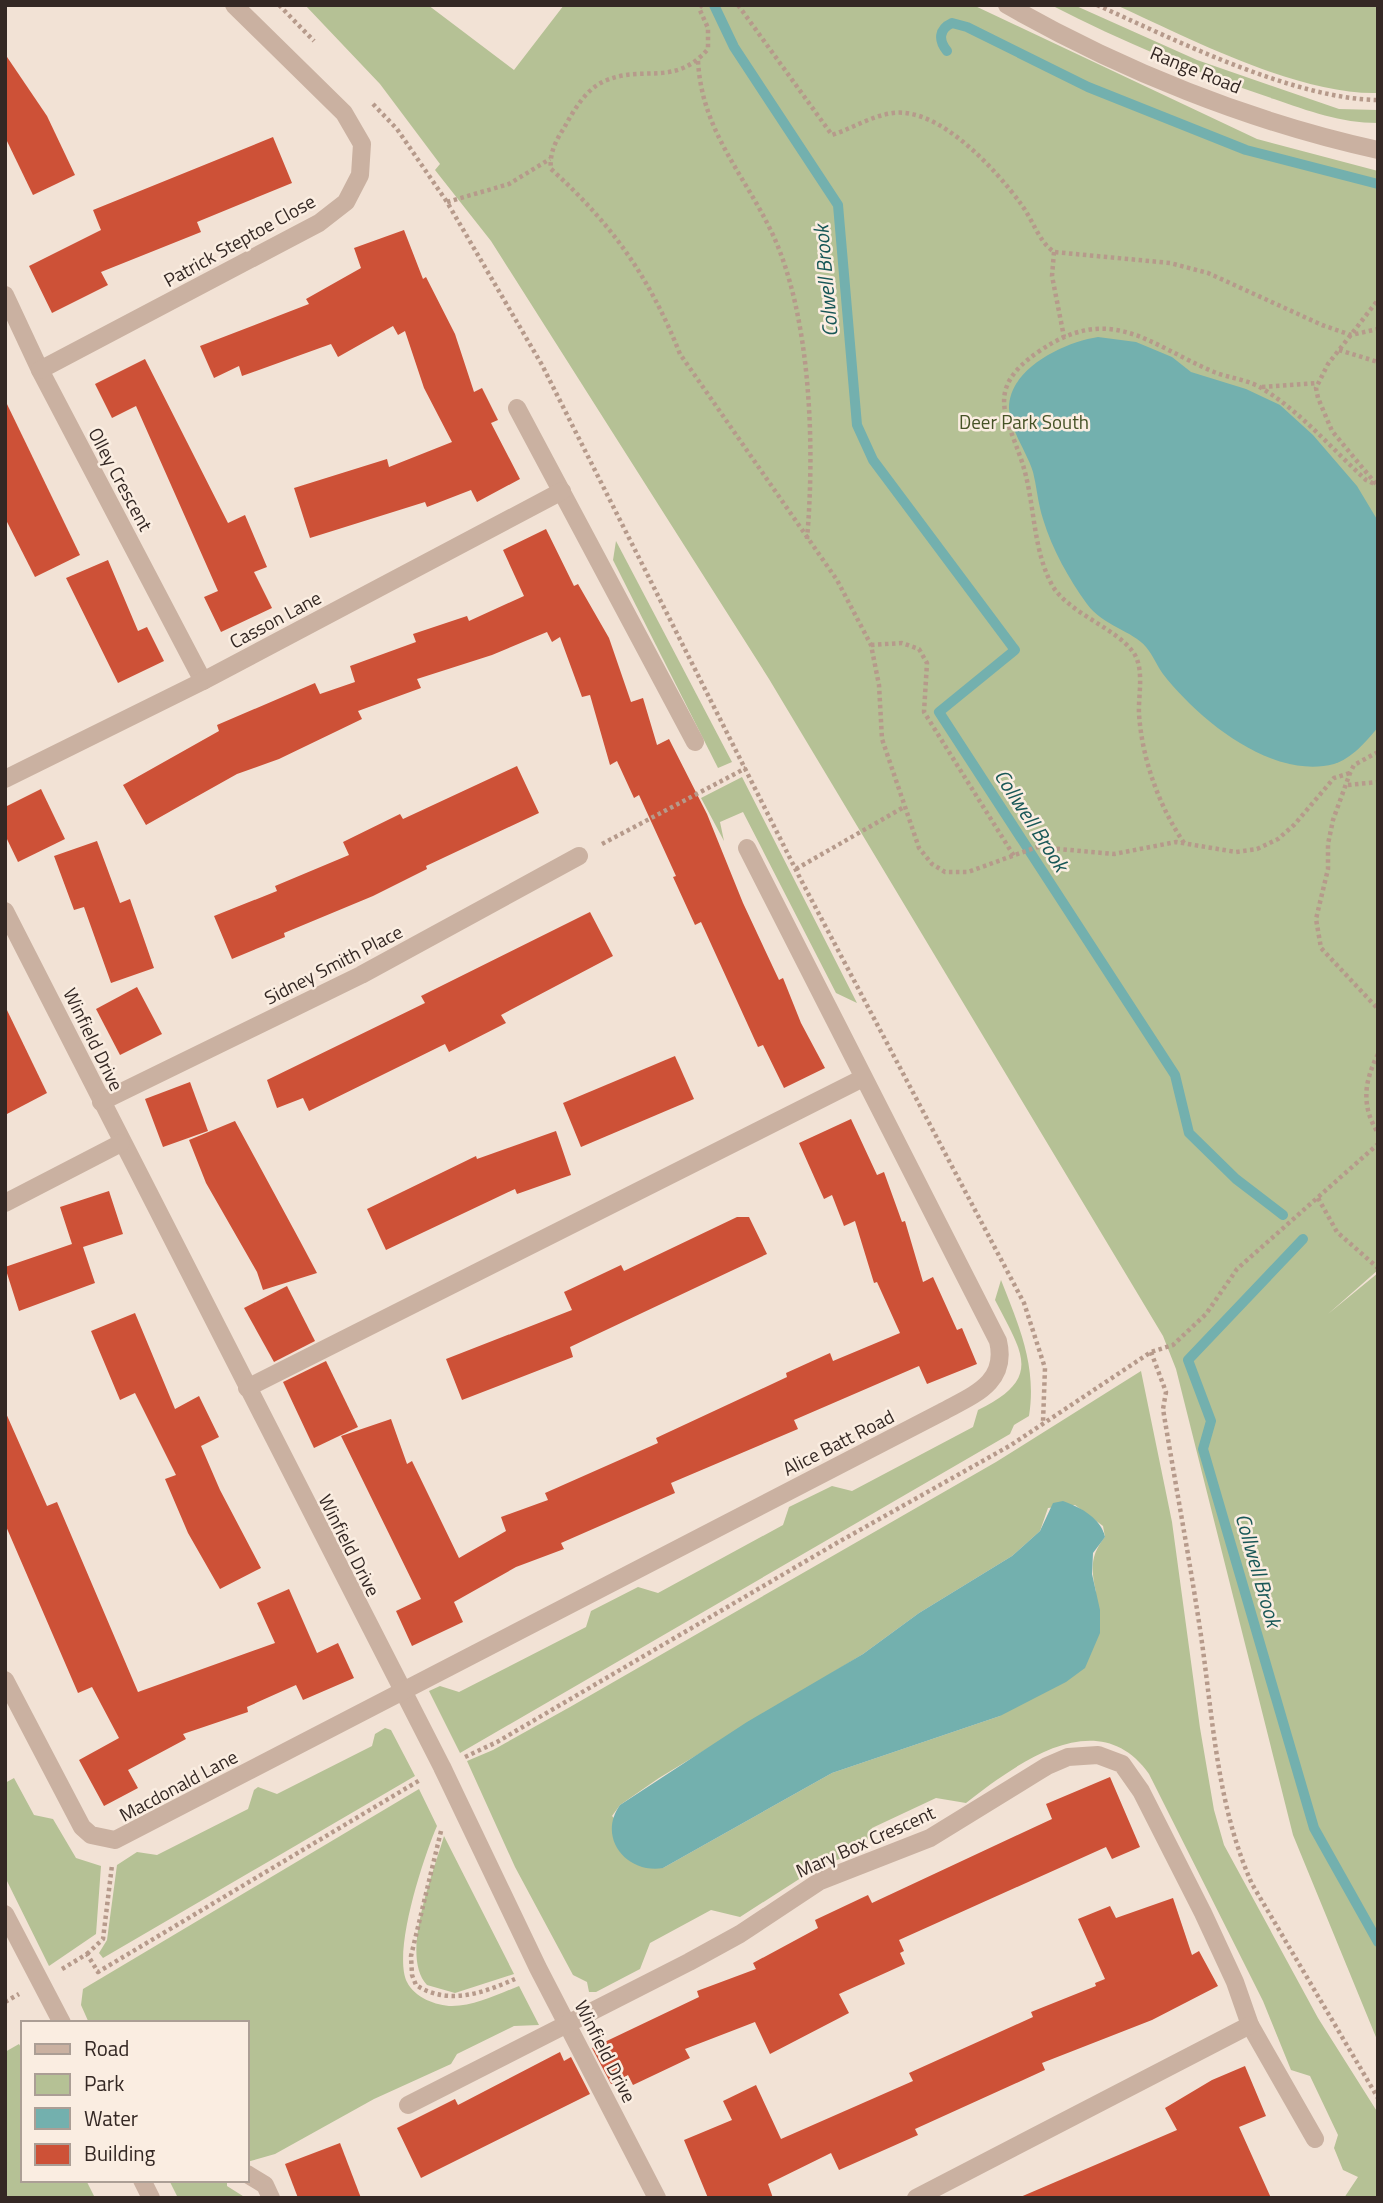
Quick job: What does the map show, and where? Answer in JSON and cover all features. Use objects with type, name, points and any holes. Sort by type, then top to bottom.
[{"type":"street","name":"Patrick Steptoe Close","points":[[40,370],[319,223],[346,202],[360,175],[362,144],[344,113],[234,5]]},
{"type":"street","name":"Range Road","points":[[1007,5],[1124,62],[1199,94],[1271,120],[1378,150]]},
{"type":"street","name":"Olley Crescent","points":[[5,295],[40,370],[203,681]]},
{"type":"street","points":[[517,408],[695,742]]},
{"type":"street","name":"Casson Lane","points":[[5,779],[203,681],[562,492]]},
{"type":"street","name":"Alice Batt Road","points":[[401,1691],[942,1412],[979,1392],[993,1380],[1001,1356],[998,1341],[747,848]]},
{"type":"street","name":"Sidney Smith Place","points":[[101,1101],[361,975],[579,856]]},
{"type":"street","name":"Winfield Drive","points":[[5,911],[121,1143],[442,1767],[538,1968],[657,2198]]},
{"type":"street","points":[[247,1388],[863,1078]]},
{"type":"street","points":[[5,1203],[121,1143]]},
{"type":"street","name":"Macdonald Lane","points":[[5,1681],[82,1827],[91,1835],[115,1840],[401,1691]]},
{"type":"street","name":"Mary Box Crescent","points":[[408,2105],[569,2025],[740,1934],[820,1881],[930,1838],[1019,1780],[1068,1757],[1084,1755],[1111,1758],[1130,1772],[1203,1913],[1251,2025],[1315,2139]]},
{"type":"street","points":[[5,1914],[61,2021]]},
{"type":"street","points":[[916,2198],[1251,2025]]},
{"type":"street","points":[[248,2175],[265,2185],[271,2198]]},
{"type":"street","points":[[143,2182],[150,2198]]},
{"type":"path","points":[[702,5],[699,8],[708,28],[709,49],[698,61],[665,75],[607,79],[588,92],[558,137],[550,159],[551,169],[630,254],[667,321],[680,354],[837,580],[871,645],[879,685],[882,739],[919,848],[932,864],[945,872],[968,872],[1033,849],[1059,847],[1114,854],[1155,844],[1185,843],[1236,852],[1257,849],[1278,839],[1294,825],[1334,778],[1350,773]]},
{"type":"path","points":[[738,5],[832,135],[869,119],[894,113],[905,113],[945,127],[1002,181],[1037,228],[1044,246],[1054,252],[1142,258],[1208,273],[1322,326],[1351,335],[1378,329]]},
{"type":"path","points":[[1097,5],[1234,64],[1338,97],[1378,100]]},
{"type":"path","points":[[698,61],[706,112],[724,153],[750,191],[773,235],[788,271],[805,362],[811,495],[807,540]]},
{"type":"path","points":[[447,202],[509,184],[550,159]]},
{"type":"path","points":[[1054,252],[1052,276],[1064,338]]},
{"type":"path","points":[[1377,486],[1332,431],[1318,398],[1318,383],[1339,350],[1378,300]]},
{"type":"path","points":[[1185,843],[1173,826],[1152,778],[1139,715],[1140,678],[1135,653],[1053,587],[1042,558],[1022,460],[1013,445],[1003,406],[1004,391],[1023,364],[1064,338],[1110,328],[1127,330],[1216,373],[1261,387],[1318,383]]},
{"type":"path","points":[[1339,350],[1378,362]]},
{"type":"path","points":[[1261,387],[1366,480],[1377,486]]},
{"type":"path","points":[[871,645],[902,643],[919,649],[927,663],[924,712],[1014,856]]},
{"type":"path","points":[[1378,752],[1354,765],[1350,773],[1348,785],[1333,820],[1328,844],[1328,869],[1316,919],[1321,948],[1378,1009]]},
{"type":"path","points":[[579,856],[746,768]]},
{"type":"path","points":[[1348,785],[1378,782]]},
{"type":"path","points":[[796,869],[904,807]]},
{"type":"path","points":[[1378,1054],[1365,1092],[1366,1113],[1378,1133]]},
{"type":"path","points":[[87,1954],[98,1972],[442,1767],[497,1742],[835,1544],[1011,1445],[1151,1352],[1173,1345],[1206,1314],[1237,1269],[1378,1144]]},
{"type":"path","points":[[1318,1198],[1337,1232],[1378,1268]]},
{"type":"path","points":[[1151,1352],[1166,1392],[1163,1409],[1200,1631],[1205,1691],[1236,1849],[1252,1884],[1378,2098]]},
{"type":"path","points":[[457,1801],[441,1831],[415,1932],[411,1956],[416,1985],[443,1997],[461,1997],[538,1968]]},
{"type":"path","points":[[5,2002],[87,1954],[103,1939],[115,1840]]},
{"type":"green space","name":"Deer Park South","points":[[305,5],[428,5],[514,70],[564,5],[973,5],[1257,139],[1378,171],[1378,1270],[1328,1314],[1378,1273],[1378,2042],[1293,1835],[1176,1369],[1163,1336],[769,679],[491,241],[435,170],[440,164],[380,84]]},
{"type":"green space","points":[[1051,5],[1074,5],[1197,60],[1339,109],[1378,110],[1378,123],[1325,116],[1245,89],[1133,44]]},
{"type":"green space","points":[[1116,5],[1378,5],[1378,93],[1313,85],[1279,75],[1210,48]]},
{"type":"green space","points":[[616,541],[732,762],[718,768],[613,560]]},
{"type":"green space","points":[[742,777],[857,1003],[836,993],[743,812],[720,822],[724,841],[701,798]]},
{"type":"green space","points":[[1001,1280],[1025,1346],[1031,1380],[1029,1416],[1014,1425],[1010,1434],[460,1753],[429,1691],[440,1686],[459,1692],[586,1627],[591,1611],[638,1587],[658,1593],[783,1525],[789,1507],[832,1486],[852,1491],[973,1427],[978,1410],[999,1398],[1012,1387],[1020,1375],[1019,1350],[995,1300]]},
{"type":"green space","points":[[1141,1371],[1172,1522],[1200,1728],[1214,1810],[1224,1845],[1318,2018],[1378,2113],[1378,2198],[1344,2198],[1358,2177],[1343,2170],[1334,2148],[1338,2135],[1310,2076],[1291,2070],[1263,2001],[1149,1774],[1129,1753],[1106,1743],[1082,1741],[1057,1747],[1009,1772],[966,1803],[936,1798],[872,1828],[862,1852],[821,1865],[740,1917],[711,1910],[650,1943],[640,1969],[596,1992],[589,1992],[587,1982],[573,1975],[515,1867],[467,1761],[493,1750],[570,1707],[996,1462]],"holes":[[[1075,1505],[1103,1526],[1105,1537],[1093,1563],[1096,1592],[1000,1716],[832,1773],[663,1868],[612,1816],[620,1805],[659,1778],[863,1654],[919,1613],[1012,1556],[1040,1531],[1048,1508]]]},
{"type":"green space","points":[[385,1728],[391,1730],[415,1776],[103,1958],[99,1953],[107,1940],[117,1865],[137,1852],[157,1855],[248,1809],[254,1790],[258,1787],[277,1794],[372,1746],[375,1734]]},
{"type":"green space","points":[[14,1778],[34,1815],[53,1819],[76,1858],[101,1866],[96,1934],[49,1966],[5,1877],[5,1783]]},
{"type":"green space","points":[[419,1789],[437,1826],[406,1927],[403,1968],[407,1982],[426,2000],[452,2006],[478,2002],[519,1986],[539,2025],[514,2026],[457,2054],[451,2064],[374,2099],[275,2154],[248,2162],[248,2021],[88,2021],[81,2005],[83,1989]]},
{"type":"green space","points":[[444,1836],[514,1974],[455,1993],[427,1985],[419,1972],[416,1954],[421,1913]]},
{"type":"green space","points":[[19,2044],[21,2048],[21,2182],[87,2182],[95,2198],[5,2198],[5,2052]]},
{"type":"green space","points":[[170,2182],[227,2182],[227,2186],[246,2198],[178,2198]]},
{"type":"water","points":[[1098,337],[1136,342],[1172,357],[1191,372],[1246,389],[1280,405],[1313,435],[1357,486],[1378,521],[1378,727],[1364,744],[1346,758],[1334,764],[1310,767],[1262,755],[1239,742],[1196,710],[1178,692],[1140,641],[1094,612],[1068,574],[1047,530],[1033,472],[1012,424],[1009,408],[1011,394],[1028,369],[1055,351]]},
{"type":"water","points":[[1063,1501],[1083,1510],[1094,1519],[1105,1537],[1093,1553],[1092,1574],[1100,1610],[1100,1633],[1085,1668],[1066,1682],[1000,1716],[832,1773],[663,1868],[637,1865],[619,1851],[612,1829],[620,1805],[747,1722],[863,1654],[919,1613],[1012,1556],[1040,1531],[1053,1503]]},
{"type":"building","points":[[5,54],[47,116],[75,175],[33,195],[5,137]]},
{"type":"building","points":[[273,137],[292,183],[197,222],[201,232],[101,272],[108,285],[52,313],[29,266],[101,230],[93,210]]},
{"type":"building","points":[[404,230],[423,279],[426,277],[455,334],[474,392],[482,388],[498,420],[491,423],[520,479],[477,502],[471,490],[427,507],[425,502],[310,538],[294,488],[387,459],[389,467],[452,442],[424,388],[405,331],[398,335],[393,326],[338,357],[331,344],[242,376],[239,366],[214,378],[200,346],[309,304],[306,299],[361,268],[354,248]]},
{"type":"building","points":[[145,359],[228,523],[245,515],[267,567],[254,572],[272,608],[221,632],[204,597],[218,591],[136,406],[112,418],[95,384]]},
{"type":"building","points":[[5,400],[80,555],[35,577],[5,518]]},
{"type":"building","points":[[546,529],[574,586],[578,584],[609,638],[631,702],[643,698],[657,745],[669,739],[707,814],[743,903],[779,980],[783,978],[801,1023],[825,1068],[784,1088],[763,1045],[758,1047],[701,922],[695,925],[639,795],[634,798],[617,761],[610,765],[590,695],[582,697],[560,637],[552,642],[547,632],[492,655],[417,679],[421,688],[358,711],[362,719],[279,759],[237,774],[146,825],[123,785],[219,731],[217,725],[315,683],[320,694],[355,682],[350,666],[416,642],[413,634],[467,616],[469,621],[524,596],[503,550]]},
{"type":"building","points":[[108,560],[138,631],[147,627],[164,661],[118,683],[66,578]]},
{"type":"building","points":[[517,766],[539,813],[426,866],[427,869],[373,896],[284,933],[285,937],[232,959],[214,916],[277,891],[275,886],[349,855],[343,842],[400,814],[403,819]]},
{"type":"building","points":[[41,789],[65,839],[18,862],[5,835],[5,807]]},
{"type":"building","points":[[97,841],[120,903],[130,899],[154,968],[111,983],[84,907],[74,910],[54,856]]},
{"type":"building","points":[[590,912],[613,956],[501,1015],[506,1023],[449,1052],[445,1044],[309,1111],[303,1098],[277,1108],[267,1080],[425,1003],[421,996]]},
{"type":"building","points":[[137,987],[162,1034],[120,1055],[96,1009]]},
{"type":"building","points":[[5,1006],[47,1093],[5,1115]]},
{"type":"building","points":[[675,1056],[694,1099],[581,1147],[563,1103]]},
{"type":"building","points":[[190,1082],[208,1131],[163,1147],[145,1099]]},
{"type":"building","points":[[851,1119],[877,1175],[884,1172],[902,1222],[905,1221],[923,1282],[933,1277],[957,1330],[962,1328],[977,1364],[927,1384],[919,1366],[794,1420],[798,1429],[671,1483],[675,1493],[561,1543],[564,1549],[516,1567],[454,1602],[463,1622],[412,1646],[396,1611],[421,1599],[341,1436],[391,1419],[407,1464],[412,1461],[459,1558],[506,1531],[501,1517],[548,1500],[545,1493],[658,1443],[656,1438],[787,1377],[786,1373],[830,1353],[833,1361],[900,1333],[877,1282],[874,1283],[855,1221],[844,1226],[832,1195],[824,1199],[799,1143]]},
{"type":"building","points":[[235,1121],[317,1273],[263,1290],[257,1272],[206,1183],[189,1140]]},
{"type":"building","points":[[556,1131],[571,1175],[517,1194],[515,1189],[386,1250],[367,1209],[476,1156],[477,1159]]},
{"type":"building","points":[[109,1191],[123,1234],[83,1247],[95,1283],[19,1311],[5,1267],[72,1244],[60,1207]]},
{"type":"building","points":[[737,1217],[749,1217],[767,1254],[570,1347],[573,1357],[462,1400],[446,1359],[572,1310],[564,1292],[621,1265],[624,1271]]},
{"type":"building","points":[[287,1286],[315,1341],[274,1362],[244,1308]]},
{"type":"building","points":[[135,1313],[175,1409],[199,1396],[219,1437],[201,1446],[220,1490],[261,1568],[220,1589],[188,1533],[165,1479],[176,1475],[135,1393],[120,1400],[91,1331]]},
{"type":"building","points":[[326,1361],[358,1427],[314,1448],[283,1382]]},
{"type":"building","points":[[5,1411],[47,1506],[57,1502],[138,1692],[275,1643],[257,1603],[289,1589],[317,1653],[338,1643],[354,1678],[303,1700],[296,1685],[247,1707],[248,1712],[183,1734],[186,1739],[128,1770],[138,1788],[104,1806],[79,1760],[119,1738],[92,1687],[78,1693],[5,1524]]},
{"type":"building","points":[[1110,1777],[1140,1847],[1112,1859],[1106,1847],[899,1940],[904,1951],[900,1953],[905,1964],[839,1994],[849,2013],[770,2054],[755,2022],[685,2049],[690,2058],[633,2085],[628,2075],[611,2084],[592,2048],[699,1997],[697,1991],[756,1969],[753,1963],[818,1928],[815,1920],[868,1895],[872,1903],[1052,1819],[1046,1804]]},
{"type":"building","points":[[1173,1898],[1192,1955],[1199,1951],[1218,1986],[1152,2020],[1042,2063],[1045,2070],[915,2129],[918,2135],[839,2170],[831,2153],[768,2184],[773,2198],[708,2198],[684,2140],[732,2120],[723,2101],[756,2085],[781,2139],[913,2081],[909,2073],[1033,2017],[1031,2012],[1096,1986],[1095,1983],[1105,1979],[1078,1919],[1110,1906],[1116,1918]]},
{"type":"building","points":[[560,2052],[564,2061],[571,2057],[590,2094],[421,2178],[397,2128],[455,2099],[458,2105]]},
{"type":"building","points":[[1245,2066],[1266,2116],[1239,2127],[1271,2198],[1018,2198],[1177,2130],[1165,2108],[1212,2080]]},
{"type":"building","points":[[340,2143],[361,2198],[298,2198],[285,2164]]},
{"type":"waterway","name":"Collwell Brook","points":[[714,5],[734,47],[838,205],[857,425],[873,460],[1015,650],[939,712],[1175,1075],[1189,1133],[1236,1179],[1283,1215]]},
{"type":"waterway","points":[[947,51],[941,39],[944,28],[952,23],[967,27],[1088,87],[1246,150],[1378,184]]},
{"type":"waterway","name":"Collwell Brook","points":[[1303,1239],[1188,1360],[1211,1421],[1203,1449],[1314,1828],[1378,1942]]},
{"type":"water label","name":"Colwell Brook","points":[[825,281]]}]
